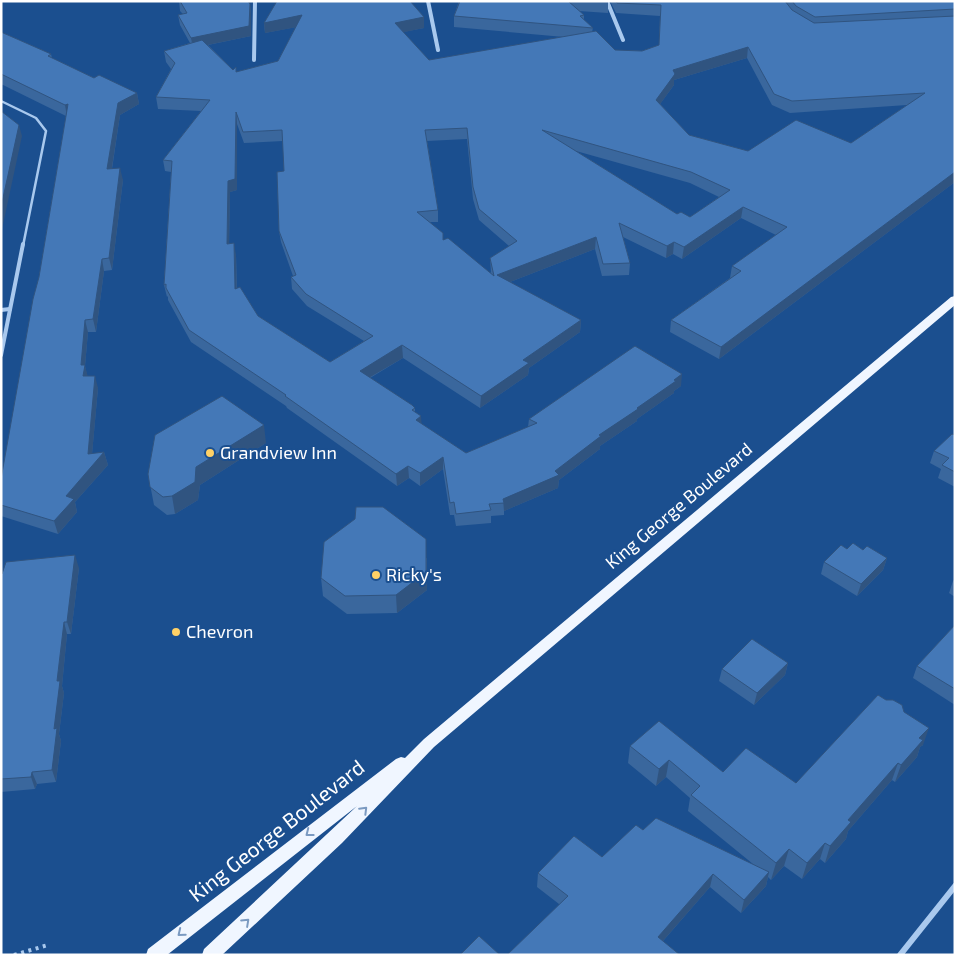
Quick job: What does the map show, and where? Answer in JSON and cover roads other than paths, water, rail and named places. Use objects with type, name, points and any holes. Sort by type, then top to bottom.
[{"type":"main road","name":"King George Boulevard","points":[[154,955],[376,781],[429,743],[955,299]]},
{"type":"main road","name":"King George Boulevard","points":[[210,955],[336,838],[429,743]]},
{"type":"street","points":[[254,60],[255,1]]},
{"type":"street","points":[[428,1],[438,50]]},
{"type":"street","points":[[607,1],[624,40]]},
{"type":"street","points":[[900,955],[955,886]]},
{"type":"lane","points":[[1,101],[36,118],[46,131],[1,355]]},
{"type":"lane","points":[[1,310],[10,309]]},
{"type":"place","name":"Grandview Inn","points":[[210,453]]},
{"type":"place","name":"Ricky's","points":[[376,575]]},
{"type":"place","name":"Chevron","points":[[176,632]]}]
